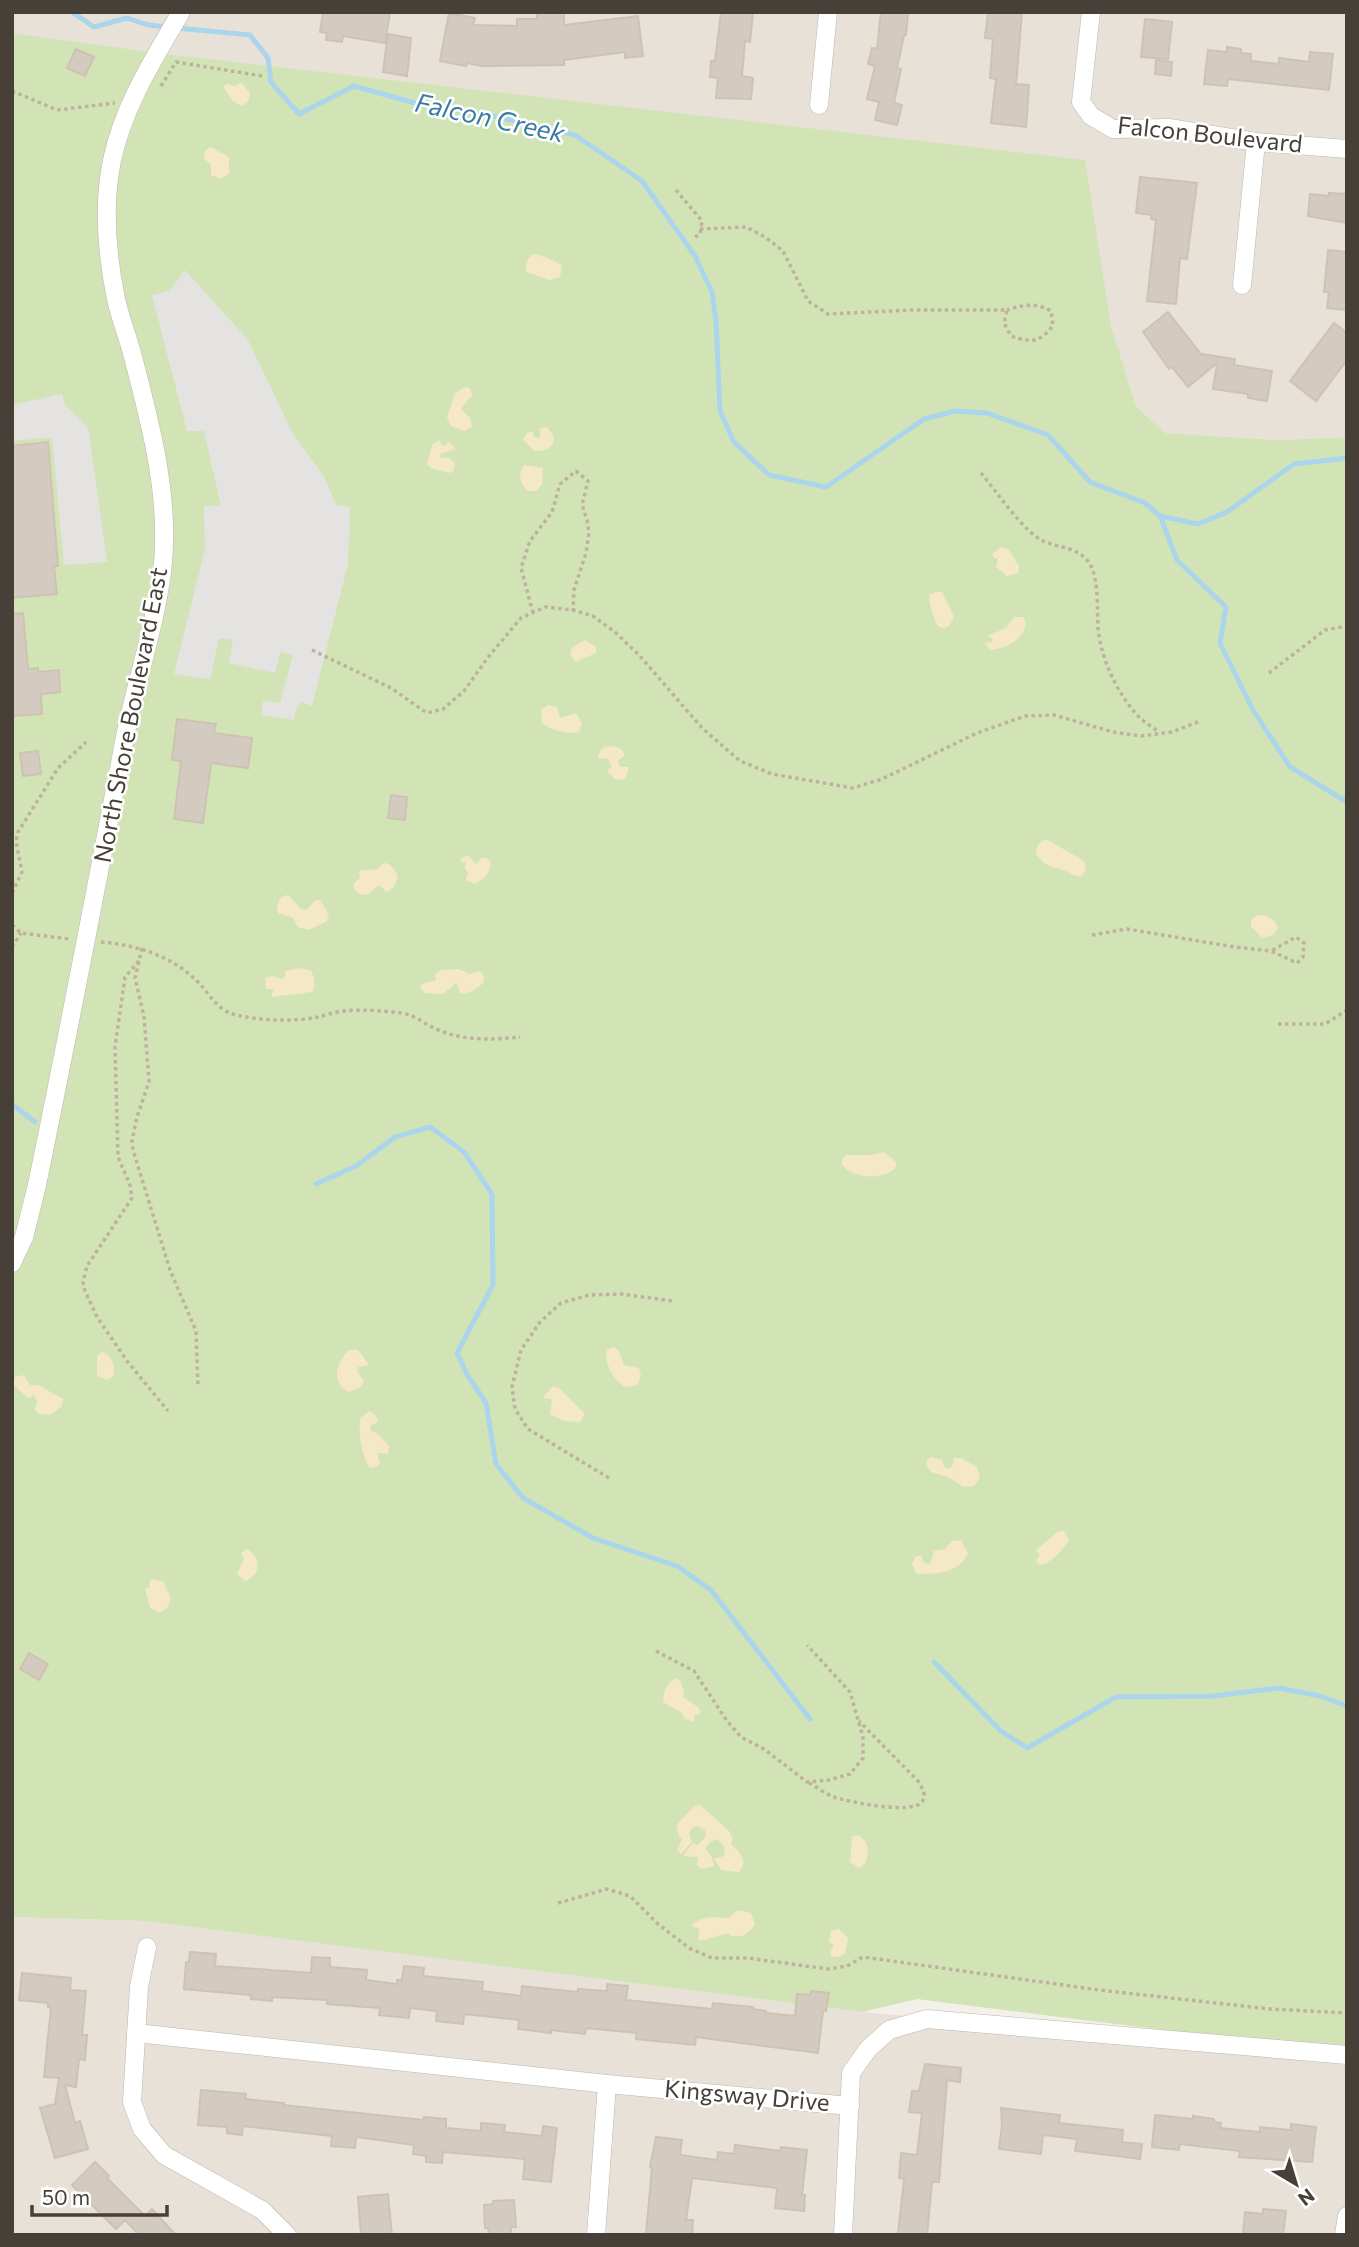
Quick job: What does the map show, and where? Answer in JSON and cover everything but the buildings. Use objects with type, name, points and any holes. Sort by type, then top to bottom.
[{"type":"street","points":[[818,106],[828,12]]},
{"type":"street","name":"Falcon Boulevard","points":[[1091,12],[1081,103],[1091,116],[1114,129],[1169,128],[1256,142],[1347,149]]},
{"type":"street","name":"North Shore Boulevard East","points":[[12,1263],[24,1237],[37,1185],[127,729],[162,572],[163,519],[158,467],[147,412],[116,301],[107,222],[111,163],[124,116],[144,75],[179,17]]},
{"type":"street","points":[[1241,285],[1256,142]]},
{"type":"street","points":[[147,1947],[139,1987],[132,2102],[142,2129],[164,2155],[262,2210],[287,2235]]},
{"type":"street","name":"Kingsway Drive","points":[[136,2033],[607,2084],[850,2106],[851,2073],[868,2049],[889,2030],[927,2019],[1347,2055]]},
{"type":"street","points":[[596,2235],[607,2084]]},
{"type":"street","points":[[843,2235],[850,2106]]},
{"type":"street","points":[[1344,2235],[1347,2216]]},
{"type":"path","points":[[676,190],[702,221],[699,234],[692,239]]},
{"type":"path","points":[[700,229],[746,227],[765,237],[783,251],[808,300],[828,314],[911,310],[1007,310],[1024,304],[1042,306],[1051,311],[1053,327],[1042,338],[1029,342],[1012,336],[1004,323],[1007,310]]},
{"type":"path","points":[[533,612],[521,568],[530,541],[552,512],[560,484],[576,471],[588,481],[582,505],[589,533],[586,553],[574,590],[573,610]]},
{"type":"path","points":[[981,473],[1025,528],[1042,540],[1071,548],[1090,565],[1098,597],[1098,630],[1105,660],[1119,691],[1139,717],[1161,733]]},
{"type":"path","points":[[312,650],[391,688],[426,713],[443,709],[464,691],[521,618],[545,607],[573,610],[593,616],[616,633],[639,655],[702,728],[740,761],[772,774],[853,788],[882,779],[977,733],[1025,716],[1054,715],[1112,732],[1142,736],[1172,732],[1198,722]]},
{"type":"path","points":[[1269,673],[1325,630],[1347,626]]},
{"type":"path","points":[[12,893],[22,872],[16,842],[18,832],[58,768],[86,742]]},
{"type":"path","points":[[12,925],[21,933],[142,948],[174,963],[189,974],[215,1003],[231,1013],[300,1020],[342,1011],[366,1010],[406,1014],[438,1031],[472,1038],[494,1040],[520,1037]]},
{"type":"path","points":[[1091,935],[1127,929],[1270,951],[1297,963],[1303,957],[1304,943],[1296,937],[1270,951]]},
{"type":"path","points":[[12,947],[21,933]]},
{"type":"path","points":[[142,948],[135,978],[144,1016],[149,1082],[137,1117],[133,1150],[170,1270],[196,1331],[198,1385]]},
{"type":"path","points":[[139,961],[125,977],[115,1047],[118,1157],[130,1185],[132,1198],[87,1266],[83,1282],[97,1317],[127,1361],[168,1411]]},
{"type":"path","points":[[1278,1024],[1325,1024],[1347,1010]]},
{"type":"path","points":[[609,1478],[528,1429],[515,1409],[512,1387],[521,1349],[540,1322],[561,1303],[589,1295],[621,1294],[673,1301]]},
{"type":"path","points":[[807,1645],[850,1692],[863,1737],[863,1758],[850,1774],[807,1782]]},
{"type":"path","points":[[656,1651],[694,1671],[727,1721],[741,1737],[789,1766],[807,1782],[832,1796],[904,1808],[916,1807],[923,1801],[925,1793],[919,1782],[858,1719]]},
{"type":"path","points":[[558,1903],[607,1889],[630,1896],[658,1924],[689,1948],[712,1958],[748,1958],[828,1969],[847,1966],[863,1957],[1099,1990],[1270,2009],[1347,2013]]},
{"type":"shaded area","points":[[12,12],[1347,12],[1347,437],[1277,440],[1165,433],[1136,406],[1111,326],[174,55],[12,33]]},
{"type":"shaded area","points":[[185,270],[248,340],[292,432],[326,480],[336,505],[350,507],[348,564],[312,706],[302,702],[296,708],[294,720],[261,715],[263,701],[280,703],[293,655],[280,652],[275,673],[229,663],[233,640],[219,638],[210,679],[174,674],[205,549],[204,506],[221,506],[204,431],[187,431],[152,295],[170,291]]},
{"type":"shaded area","points":[[62,394],[65,405],[88,427],[107,562],[64,565],[52,437],[13,441],[12,405]]},
{"type":"shaded area","points":[[12,1917],[144,1921],[862,2012],[1347,2055],[1347,2235],[12,2235]]},
{"type":"green space","points":[[12,33],[174,55],[1085,160],[1111,326],[1136,406],[1165,433],[1277,440],[1347,437],[1347,2053],[917,1999],[862,2012],[144,1921],[12,1917]]},
{"type":"sand","points":[[242,83],[250,93],[248,102],[241,106],[233,101],[223,87],[227,84],[235,86]]},
{"type":"sand","points":[[210,147],[229,157],[229,174],[221,179],[211,175],[211,164],[205,160],[204,152]]},
{"type":"sand","points":[[533,254],[562,265],[560,277],[549,280],[525,271],[528,259]]},
{"type":"sand","points":[[466,387],[470,388],[472,395],[461,409],[470,418],[472,427],[464,431],[451,426],[447,417],[455,393]]},
{"type":"sand","points":[[547,427],[554,437],[549,448],[535,451],[523,440],[527,433],[532,431],[534,437],[540,438],[540,429]]},
{"type":"sand","points":[[439,440],[446,446],[448,441],[455,449],[440,454],[441,458],[449,458],[455,463],[454,470],[450,473],[431,468],[427,464],[432,445]]},
{"type":"sand","points":[[524,465],[543,468],[542,485],[536,491],[528,491],[521,482],[520,475]]},
{"type":"sand","points":[[1001,547],[1008,549],[1019,566],[1018,573],[1007,576],[996,567],[998,559],[992,554]]},
{"type":"sand","points":[[942,592],[954,617],[949,626],[943,628],[938,626],[930,603],[929,595]]},
{"type":"sand","points":[[1014,617],[1024,617],[1021,636],[1010,644],[990,650],[984,643],[992,642],[993,639],[987,636],[1006,628]]},
{"type":"sand","points":[[585,640],[596,647],[596,653],[576,662],[570,654],[572,648]]},
{"type":"sand","points":[[548,705],[557,707],[560,718],[576,713],[582,724],[579,732],[560,731],[542,723],[541,710]]},
{"type":"sand","points":[[613,746],[621,749],[625,755],[618,760],[620,767],[629,767],[625,779],[616,780],[607,771],[612,766],[608,759],[598,758],[602,749]]},
{"type":"sand","points":[[1046,839],[1084,861],[1086,868],[1082,876],[1050,866],[1040,859],[1036,854],[1038,844]]},
{"type":"sand","points":[[469,856],[476,864],[482,858],[487,858],[491,863],[486,875],[475,884],[466,880],[466,863],[460,861]]},
{"type":"sand","points":[[383,863],[390,865],[397,874],[394,887],[387,892],[379,885],[369,894],[361,895],[355,891],[353,884],[360,878],[359,871],[378,869]]},
{"type":"sand","points":[[288,895],[301,909],[307,910],[315,900],[320,900],[329,915],[326,922],[308,930],[298,927],[293,918],[278,913],[277,906],[281,897]]},
{"type":"sand","points":[[1263,915],[1272,919],[1278,928],[1273,935],[1262,938],[1251,926],[1251,920]]},
{"type":"sand","points":[[302,968],[311,971],[314,979],[312,992],[271,997],[274,989],[266,989],[265,978],[272,976],[282,979],[285,971]]},
{"type":"sand","points":[[459,969],[469,974],[480,971],[484,982],[474,990],[461,994],[456,983],[443,994],[425,993],[421,989],[421,984],[436,980],[435,974],[442,970]]},
{"type":"sand","points":[[884,1152],[896,1162],[896,1167],[884,1175],[861,1175],[842,1165],[846,1155]]},
{"type":"sand","points":[[614,1347],[619,1351],[624,1365],[639,1368],[641,1376],[637,1385],[625,1387],[613,1376],[606,1355],[607,1350]]},
{"type":"sand","points":[[349,1350],[358,1350],[369,1365],[358,1367],[357,1371],[364,1381],[361,1387],[348,1392],[342,1388],[337,1371]]},
{"type":"sand","points":[[102,1352],[111,1359],[113,1365],[113,1377],[107,1380],[97,1376],[97,1356]]},
{"type":"sand","points":[[24,1375],[30,1385],[38,1385],[63,1399],[62,1406],[50,1415],[39,1414],[35,1410],[37,1401],[34,1395],[28,1398],[13,1384],[15,1377]]},
{"type":"sand","points":[[553,1386],[560,1389],[585,1414],[580,1422],[564,1421],[550,1414],[552,1399],[543,1398]]},
{"type":"sand","points":[[369,1411],[375,1414],[378,1422],[371,1425],[370,1430],[389,1446],[388,1454],[377,1453],[380,1463],[370,1468],[362,1450],[360,1431],[360,1418]]},
{"type":"sand","points":[[932,1457],[942,1460],[944,1467],[949,1469],[954,1458],[961,1458],[977,1467],[980,1478],[974,1486],[963,1487],[948,1477],[931,1472],[927,1460]]},
{"type":"sand","points":[[1064,1531],[1069,1540],[1052,1559],[1040,1565],[1036,1561],[1040,1555],[1036,1550],[1057,1532]]},
{"type":"sand","points":[[961,1540],[968,1554],[959,1565],[939,1573],[917,1574],[912,1564],[915,1557],[921,1555],[924,1563],[929,1564],[933,1551],[945,1549],[952,1541]]},
{"type":"sand","points":[[247,1549],[255,1557],[258,1566],[254,1574],[245,1581],[237,1574],[244,1559],[241,1553]]},
{"type":"sand","points":[[151,1579],[163,1581],[171,1599],[167,1608],[160,1613],[150,1608],[145,1589],[150,1588]]},
{"type":"sand","points":[[676,1678],[681,1682],[683,1697],[701,1711],[699,1715],[694,1715],[694,1722],[685,1719],[682,1713],[663,1702],[666,1688]]},
{"type":"sand","points":[[700,1805],[729,1831],[733,1839],[731,1844],[743,1860],[739,1872],[721,1870],[714,1859],[724,1856],[725,1848],[718,1839],[705,1848],[712,1857],[714,1866],[702,1869],[697,1865],[698,1857],[683,1856],[693,1843],[698,1845],[706,1836],[705,1830],[698,1826],[692,1828],[689,1834],[692,1842],[681,1854],[677,1850],[682,1840],[677,1829],[678,1824],[692,1808]]},
{"type":"sand","points":[[858,1835],[865,1841],[868,1852],[865,1864],[859,1868],[850,1862],[852,1837]]},
{"type":"sand","points":[[738,1910],[751,1913],[755,1924],[742,1936],[731,1936],[729,1933],[700,1941],[700,1929],[691,1926],[704,1918],[728,1918]]},
{"type":"sand","points":[[839,1929],[848,1938],[845,1954],[832,1957],[830,1952],[834,1945],[829,1942],[831,1931]]},
{"type":"waterway","name":"Falcon Creek","points":[[72,12],[94,27],[127,18],[148,25],[167,27]]},
{"type":"waterway","name":"Falcon Creek","points":[[177,28],[250,35],[268,58],[271,82],[299,114],[354,86],[422,105],[489,115],[575,135],[642,181],[695,256],[712,292],[720,411],[734,442],[769,475],[826,487],[924,419],[955,411],[987,413],[1048,435],[1090,482],[1145,503],[1160,516],[1198,524],[1227,512],[1294,464],[1347,458]]},
{"type":"waterway","points":[[1160,516],[1177,560],[1226,607],[1220,643],[1253,710],[1290,767],[1347,802]]},
{"type":"waterway","points":[[12,1104],[35,1122]]},
{"type":"waterway","points":[[316,1184],[356,1166],[395,1137],[430,1127],[464,1152],[492,1194],[493,1285],[457,1353],[486,1403],[496,1464],[523,1498],[593,1538],[677,1566],[711,1590],[810,1719]]},
{"type":"waterway","points":[[934,1662],[1001,1731],[1027,1748],[1116,1697],[1213,1696],[1279,1688],[1320,1696],[1347,1706]]}]
